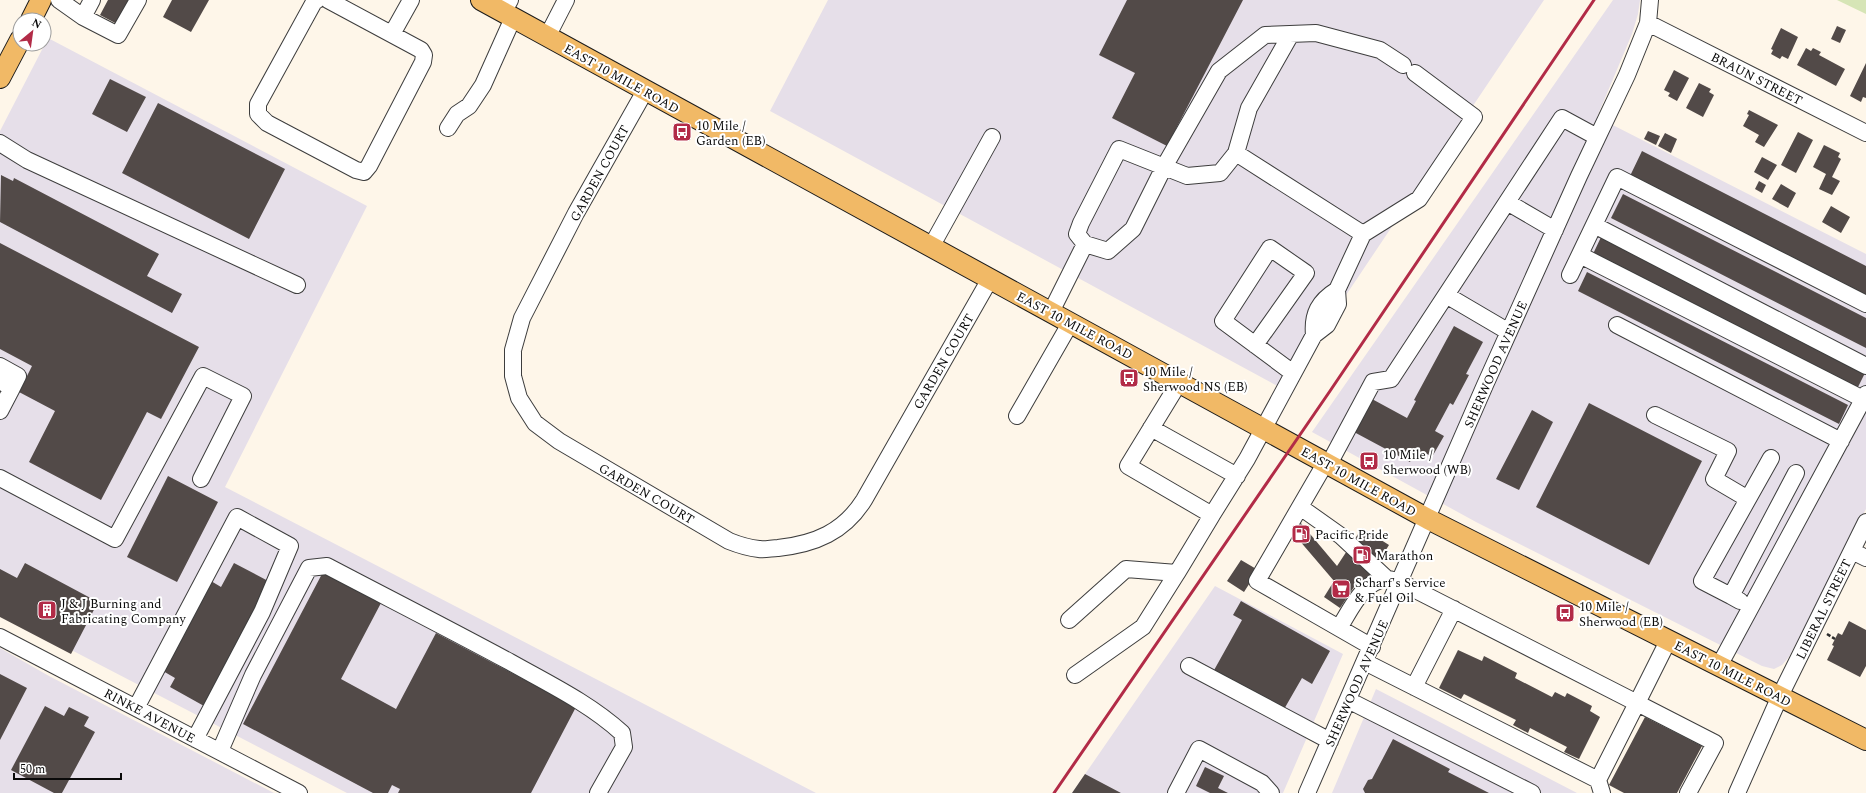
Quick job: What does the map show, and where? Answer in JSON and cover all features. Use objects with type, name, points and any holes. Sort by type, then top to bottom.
[{"type":"main road","points":[[35,12],[41,0]]},
{"type":"main road","name":"EAST 10 MILE ROAD","points":[[481,0],[509,10],[547,37],[1428,518],[1668,641],[1866,740]]},
{"type":"main road","points":[[0,78],[14,52]]},
{"type":"street","points":[[59,0],[83,17],[118,35],[138,0]]},
{"type":"street","points":[[83,17],[92,0]]},
{"type":"street","points":[[318,0],[314,2],[258,104],[258,114],[267,123],[356,170],[364,172],[369,166],[423,62],[424,55],[421,50],[328,0]]},
{"type":"street","points":[[392,34],[411,0]]},
{"type":"street","points":[[547,37],[566,0]]},
{"type":"street","name":"SHERWOOD AVENUE","points":[[1307,793],[1372,647],[1393,580],[1428,518],[1509,332],[1597,137],[1627,75],[1648,23],[1650,0]]},
{"type":"street","points":[[448,128],[457,114],[469,106],[483,85],[509,10]]},
{"type":"street","name":"BRAUN STREET","points":[[1648,23],[1866,133]]},
{"type":"street","points":[[1075,675],[1143,627],[1237,476],[1264,428],[1314,335],[1312,320],[1324,298],[1337,290],[1363,234],[1419,199],[1474,117],[1409,69],[1380,50],[1316,33],[1265,35],[1219,71],[1164,167],[1133,229],[1108,251],[1086,244],[1077,234],[1081,223],[1119,149],[1164,167],[1187,176],[1220,173],[1236,153],[1249,108],[1291,34]]},
{"type":"street","name":"GARDEN COURT","points":[[645,91],[576,213],[522,318],[513,350],[513,376],[519,398],[535,423],[559,441],[730,541],[746,547],[761,549],[798,546],[828,535],[850,519],[864,500],[990,279]]},
{"type":"street","points":[[1372,647],[1257,581],[1300,507],[1328,463],[1373,382],[1391,379],[1562,118],[1597,137]]},
{"type":"street","points":[[931,246],[992,137]]},
{"type":"street","points":[[0,143],[27,160],[297,285]]},
{"type":"street","points":[[1236,153],[1363,234]]},
{"type":"street","points":[[1570,275],[1617,178],[1866,304]]},
{"type":"street","points":[[1507,202],[1555,230]]},
{"type":"street","points":[[1594,225],[1866,366]]},
{"type":"street","points":[[1051,312],[1086,244]]},
{"type":"street","points":[[1256,345],[1306,273],[1270,248],[1223,321],[1293,373]]},
{"type":"street","points":[[1580,255],[1865,396],[1719,666]]},
{"type":"street","points":[[1446,295],[1509,332]]},
{"type":"street","points":[[1017,416],[1071,322]]},
{"type":"street","points":[[1617,325],[1841,441]]},
{"type":"street","points":[[0,366],[18,376],[6,384],[0,411]]},
{"type":"street","points":[[0,478],[115,539],[203,376],[243,396],[201,479]]},
{"type":"street","points":[[1180,382],[1128,466],[1212,515]]},
{"type":"street","points":[[1655,415],[1728,451],[1714,479],[1748,499]]},
{"type":"street","points":[[1151,428],[1237,476]]},
{"type":"street","points":[[1750,607],[1702,581],[1771,458]]},
{"type":"street","points":[[1730,596],[1796,473]]},
{"type":"street","points":[[1300,507],[1341,536],[1393,580],[1454,609],[1715,743],[1688,793]]},
{"type":"street","points":[[136,708],[237,517],[290,546],[262,612],[195,739]]},
{"type":"street","name":"LIBERAL STREET","points":[[1737,793],[1780,696],[1859,554],[1866,522]]},
{"type":"street","points":[[220,751],[253,675],[309,568],[327,566],[456,633],[581,702],[609,722],[622,733],[624,748],[598,793]]},
{"type":"street","points":[[1069,620],[1126,569],[1178,573]]},
{"type":"street","points":[[1339,628],[1357,599],[1372,584],[1393,580]]},
{"type":"street","points":[[1414,687],[1454,609]]},
{"type":"street","name":"RINKE AVENUE","points":[[0,637],[296,792]]},
{"type":"street","points":[[1365,662],[1600,786],[1637,702],[1668,641]]},
{"type":"street","points":[[1189,666],[1330,741]]},
{"type":"street","points":[[1348,700],[1532,793]]},
{"type":"street","points":[[1176,793],[1199,749],[1262,783],[1271,793]]},
{"type":"path","points":[[1827,634],[1835,639]]},
{"type":"shaded area","points":[[828,0],[1544,0],[1283,389],[770,111]]},
{"type":"shaded area","points":[[1613,0],[1640,0],[1638,14],[1632,34],[1597,117],[1866,254],[1866,509],[1789,657],[1782,665],[1774,669],[1762,666],[1476,522],[1312,432]]},
{"type":"shaded area","points":[[52,40],[367,206],[225,487],[816,793],[347,793],[0,613],[0,131],[41,52],[52,52]]},
{"type":"shaded area","points":[[1215,586],[1343,654],[1283,793],[1072,793]]},
{"type":"shaded area","points":[[0,648],[49,676],[274,793],[0,793]]},
{"type":"shaded area","points":[[1376,689],[1577,793],[1332,793]]},
{"type":"green space","points":[[1837,0],[1866,0],[1866,14]]},
{"type":"building","points":[[108,0],[130,0],[117,24],[100,15]]},
{"type":"building","points":[[172,0],[209,0],[191,32],[163,17]]},
{"type":"building","points":[[1127,0],[1243,0],[1167,146],[1112,118],[1135,73],[1099,55]]},
{"type":"building","points":[[1837,26],[1846,30],[1840,43],[1831,39]]},
{"type":"building","points":[[1781,28],[1798,37],[1788,59],[1782,56],[1780,59],[1771,54],[1773,50],[1771,49]]},
{"type":"building","points":[[1806,48],[1811,51],[1813,48],[1821,52],[1819,55],[1845,69],[1836,86],[1797,65]]},
{"type":"building","points":[[1866,63],[1866,98],[1863,97],[1861,102],[1850,96]]},
{"type":"building","points":[[1674,70],[1689,78],[1677,101],[1668,96],[1670,93],[1664,90]]},
{"type":"building","points":[[110,79],[146,97],[127,132],[92,114]]},
{"type":"building","points":[[1699,83],[1711,89],[1709,92],[1714,95],[1703,117],[1686,108]]},
{"type":"building","points":[[158,103],[285,169],[249,239],[122,173]]},
{"type":"building","points":[[1749,110],[1778,125],[1764,147],[1755,142],[1759,135],[1743,126],[1749,115],[1747,114]]},
{"type":"building","points":[[1648,131],[1660,136],[1656,145],[1644,139]]},
{"type":"building","points":[[1798,132],[1813,140],[1796,173],[1781,165]]},
{"type":"building","points":[[1665,133],[1677,139],[1671,153],[1658,146]]},
{"type":"building","points":[[1824,145],[1840,153],[1838,157],[1841,159],[1832,177],[1840,181],[1832,195],[1819,189],[1826,174],[1813,167]]},
{"type":"building","points":[[1642,151],[1866,266],[1866,297],[1630,176]]},
{"type":"building","points":[[1762,157],[1777,165],[1768,180],[1754,172]]},
{"type":"building","points":[[1,175],[13,181],[14,178],[159,254],[147,276],[182,294],[172,313],[0,222]]},
{"type":"building","points":[[1759,181],[1766,185],[1762,193],[1755,189]]},
{"type":"building","points":[[1781,184],[1796,193],[1788,208],[1772,199]]},
{"type":"building","points":[[1623,194],[1866,318],[1866,348],[1611,218]]},
{"type":"building","points":[[1831,206],[1850,217],[1841,233],[1822,222]]},
{"type":"building","points":[[1602,235],[1866,371],[1857,389],[1593,254]]},
{"type":"building","points":[[0,243],[199,347],[161,419],[147,412],[101,500],[29,462],[55,411],[19,392],[32,366],[0,349]]},
{"type":"building","points":[[1587,272],[1848,405],[1839,424],[1578,291]]},
{"type":"building","points":[[1454,326],[1483,342],[1466,374],[1469,375],[1453,405],[1450,403],[1435,431],[1444,436],[1432,457],[1427,454],[1412,457],[1410,462],[1354,432],[1372,399],[1407,418],[1416,401],[1414,400]]},
{"type":"building","points":[[1589,403],[1702,461],[1649,565],[1536,507]]},
{"type":"building","points":[[1532,410],[1553,422],[1519,490],[1496,479]]},
{"type":"building","points":[[168,476],[218,502],[177,582],[127,557]]},
{"type":"building","points":[[1300,522],[1337,566],[1362,528],[1389,545],[1364,585],[1358,581],[1340,608],[1324,597],[1334,581],[1293,533]]},
{"type":"building","points":[[1241,560],[1258,570],[1244,592],[1227,581]]},
{"type":"building","name":"J & J Burning and Fabricating Company","points":[[25,563],[98,602],[71,654],[0,617],[0,569],[17,578]]},
{"type":"building","points":[[234,563],[270,582],[204,706],[170,687],[175,678],[163,671],[211,581],[221,587]]},
{"type":"building","points":[[323,572],[381,603],[341,679],[396,709],[436,633],[576,707],[531,793],[398,793],[400,789],[392,785],[388,793],[373,793],[243,724]]},
{"type":"building","points":[[1241,601],[1330,651],[1312,684],[1302,678],[1283,711],[1213,672],[1242,620],[1233,615]]},
{"type":"building","points":[[1849,621],[1866,630],[1866,666],[1860,677],[1827,660],[1834,646],[1832,645],[1838,633],[1842,635]]},
{"type":"building","points":[[1458,650],[1482,661],[1484,656],[1517,673],[1515,678],[1552,697],[1555,692],[1565,697],[1567,693],[1592,706],[1590,711],[1600,717],[1579,759],[1564,752],[1567,747],[1530,728],[1528,733],[1513,725],[1516,720],[1464,694],[1461,699],[1439,688]]},
{"type":"building","points":[[0,674],[27,688],[0,740]]},
{"type":"building","points":[[45,706],[64,716],[69,707],[89,717],[84,726],[95,732],[62,793],[54,793],[11,770]]},
{"type":"building","points":[[1645,717],[1702,746],[1677,793],[1624,793],[1609,785]]},
{"type":"building","points":[[1393,739],[1450,769],[1448,772],[1489,793],[1365,793],[1363,789],[1368,780],[1372,779]]},
{"type":"building","points":[[1205,767],[1224,776],[1218,788],[1228,793],[1210,793],[1196,786]]},
{"type":"building","points":[[1085,774],[1121,793],[1072,793]]},
{"type":"railway","points":[[1054,793],[1330,391],[1594,0]]},
{"type":"place","name":"10 Mile / Garden (EB)","points":[[682,132]]},
{"type":"place","name":"10 Mile / Sherwood NS (EB)","points":[[1129,378]]},
{"type":"place","name":"10 Mile / Sherwood (WB)","points":[[1369,461]]},
{"type":"place","name":"Pacific Pride","points":[[1301,534]]},
{"type":"place","name":"Marathon","points":[[1362,555]]},
{"type":"place","name":"Scharf's Service & Fuel Oil","points":[[1341,589]]},
{"type":"place","name":"J & J Burning and Fabricating Company","points":[[47,610]]},
{"type":"place","name":"10 Mile / Sherwood (EB)","points":[[1565,613]]}]
